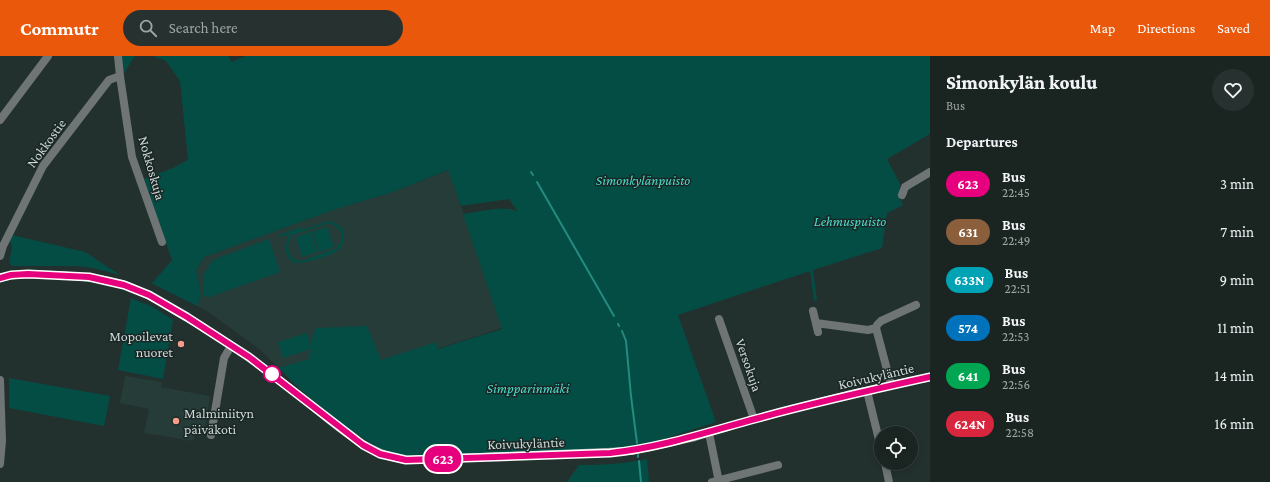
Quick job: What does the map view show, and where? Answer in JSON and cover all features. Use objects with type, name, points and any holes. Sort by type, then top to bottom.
[{"type":"main road","name":"Koivukyläntie","points":[[0,278],[23,274],[89,277],[124,285],[149,295],[187,317],[280,380],[363,445],[380,454],[399,459],[423,460],[627,451],[709,433],[754,419],[891,385],[930,377]]},
{"type":"street","points":[[0,120],[48,56]]},
{"type":"street","points":[[118,56],[120,76]]},
{"type":"street","name":"Nokkoskuja","points":[[120,76],[132,157],[162,242]]},
{"type":"street","name":"Nokkostie","points":[[0,256],[3,246],[43,166],[109,80],[120,76]]},
{"type":"street","points":[[902,195],[905,187],[930,172]]},
{"type":"street","points":[[816,323],[868,330],[876,328],[881,321],[916,305]]},
{"type":"street","points":[[813,311],[818,332]]},
{"type":"street","name":"Versokuja","points":[[719,319],[754,419]]},
{"type":"street","points":[[876,328],[891,385]]},
{"type":"street","points":[[211,435],[224,358],[231,346]]},
{"type":"street","points":[[0,380],[2,441],[0,464]]},
{"type":"street","points":[[867,391],[876,426]]},
{"type":"street","points":[[709,433],[716,481],[778,465]]},
{"type":"street","points":[[886,470],[889,482]]},
{"type":"shaded area","points":[[449,170],[502,328],[300,389],[259,349],[210,313],[197,306],[201,296],[196,270],[204,257],[336,209],[393,192]]},
{"type":"shaded area","name":"Malminiityn päiväkoti","points":[[125,376],[162,382],[161,387],[210,396],[204,436],[195,435],[193,441],[144,433],[149,409],[120,403]]},
{"type":"green space","points":[[122,56],[135,56],[123,74]]},
{"type":"green space","name":"Simonkylänpuisto","points":[[153,56],[228,56],[232,62],[245,56],[930,56],[930,134],[887,159],[900,184],[899,195],[903,205],[887,213],[882,248],[813,270],[817,300],[814,301],[810,271],[678,315],[716,422],[638,447],[525,453],[406,456],[382,450],[345,427],[300,389],[279,368],[309,359],[311,349],[283,358],[278,342],[307,333],[311,346],[313,334],[316,328],[367,326],[381,360],[436,342],[438,349],[502,329],[463,214],[492,209],[506,209],[518,212],[509,199],[461,206],[448,170],[393,192],[336,209],[204,257],[196,270],[201,296],[197,306],[151,283],[172,260],[144,179],[173,168],[188,160],[180,81],[166,61]]},
{"type":"green space","points":[[328,221],[336,223],[342,229],[344,241],[341,247],[330,255],[296,263],[291,261],[286,253],[286,243],[291,234],[279,237],[279,235],[301,227],[302,230]],"holes":[[[329,223],[340,231],[342,237],[339,245],[335,249],[301,261],[296,260],[290,255],[288,247],[290,239],[293,235]]]},
{"type":"green space","points":[[327,227],[334,247],[319,252],[312,232]]},
{"type":"green space","points":[[311,232],[317,252],[302,257],[296,237]]},
{"type":"green space","points":[[12,235],[85,252],[120,275],[93,268],[76,266],[12,266],[9,262],[12,247],[10,241]]},
{"type":"green space","points":[[269,239],[280,272],[209,297],[204,296],[204,274],[213,260]]},
{"type":"green space","points":[[131,298],[153,307],[173,320],[163,379],[118,370]]},
{"type":"green space","points":[[9,378],[110,396],[104,426],[9,408]]},
{"type":"green space","points":[[647,459],[649,482],[567,482],[579,465],[613,464]]},
{"type":"waterway","points":[[537,182],[614,316]]},
{"type":"waterway","points":[[622,331],[626,341],[637,443]]},
{"type":"waterway","points":[[639,461],[641,482]]},
{"type":"bus line","name":"623","points":[[0,278],[19,274],[89,277],[124,285],[149,295],[187,317],[249,357],[363,445],[380,454],[406,460],[631,451],[694,437],[754,419],[847,395],[930,377]]},
{"type":"place","name":"Mopoilevat nuoret","points":[[181,344]]},
{"type":"place","name":"Malminiityn päiväkoti","points":[[176,421]]},
{"type":"park label","name":"Lehmuspuisto","points":[[850,221]]},
{"type":"park label","name":"Simpparinmäki","points":[[528,388]]}]
